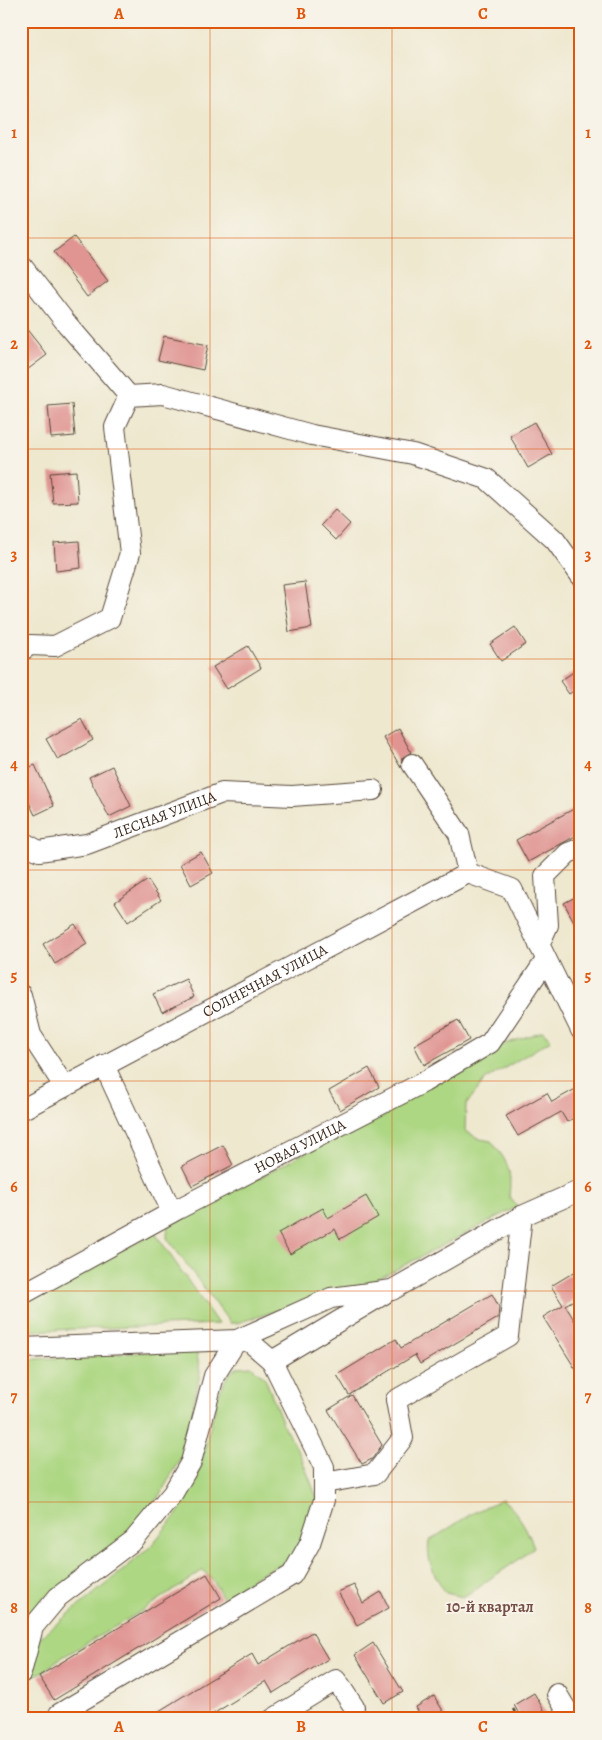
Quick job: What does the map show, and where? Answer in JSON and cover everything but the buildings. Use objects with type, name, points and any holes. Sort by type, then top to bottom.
[{"type":"street","points":[[21,265],[67,324],[129,396]]},
{"type":"street","points":[[129,396],[163,394],[312,435],[413,454],[487,478],[555,540],[581,576]]},
{"type":"street","points":[[24,643],[55,646],[110,618],[130,553],[115,427],[129,396]]},
{"type":"street","points":[[412,764],[460,834],[468,873],[512,889],[581,1030]]},
{"type":"street","name":"ЛЕСНАЯ УЛИЦА","points":[[21,841],[39,850],[87,844],[222,793],[292,796],[373,790]]},
{"type":"street","name":"НОВАЯ УЛИЦА","points":[[21,1296],[172,1212],[424,1082],[490,1043],[542,952],[548,925],[545,876],[568,853],[581,848]]},
{"type":"street","name":"СОЛНЕЧНАЯ УЛИЦА","points":[[21,1110],[468,873]]},
{"type":"street","points":[[21,995],[31,1035],[64,1086]]},
{"type":"street","points":[[104,1065],[172,1212]]},
{"type":"street","points":[[272,1361],[522,1216],[581,1190]]},
{"type":"street","points":[[324,1483],[375,1474],[403,1438],[396,1400],[508,1336],[522,1216]]},
{"type":"street","points":[[21,1673],[27,1629],[58,1597],[134,1540],[173,1493],[191,1462],[214,1376],[237,1340],[331,1298],[392,1290]]},
{"type":"street","points":[[21,1348],[237,1340],[250,1342],[272,1361],[324,1466],[324,1500],[310,1543],[292,1575],[59,1714],[61,1719]]},
{"type":"street","points":[[273,1719],[336,1680],[354,1707]]},
{"type":"street","points":[[558,1694],[572,1719]]},
{"type":"path","points":[[513,1709],[519,1719]]},
{"type":"green space","points":[[543,1031],[551,1040],[485,1080],[466,1105],[465,1131],[480,1139],[491,1141],[501,1155],[508,1166],[510,1179],[509,1196],[517,1207],[374,1281],[237,1323],[230,1323],[167,1238],[168,1221],[261,1177],[496,1047]]},
{"type":"green space","points":[[155,1233],[218,1324],[21,1331],[21,1300]]},
{"type":"green space","points":[[196,1349],[200,1373],[184,1452],[161,1493],[132,1531],[40,1607],[25,1615],[21,1609],[21,1360]]},
{"type":"green space","points":[[251,1366],[265,1378],[285,1429],[299,1452],[319,1503],[293,1560],[250,1580],[243,1586],[234,1603],[227,1605],[214,1582],[203,1570],[151,1605],[61,1658],[44,1671],[32,1675],[28,1660],[38,1639],[150,1547],[178,1513],[197,1479],[218,1396],[228,1375],[238,1367]]},
{"type":"green space","points":[[502,1499],[521,1521],[534,1547],[521,1558],[463,1597],[446,1593],[435,1575],[430,1562],[429,1541],[471,1514]]},
{"type":"district","name":"10-й квартал","points":[[490,1606]]}]
